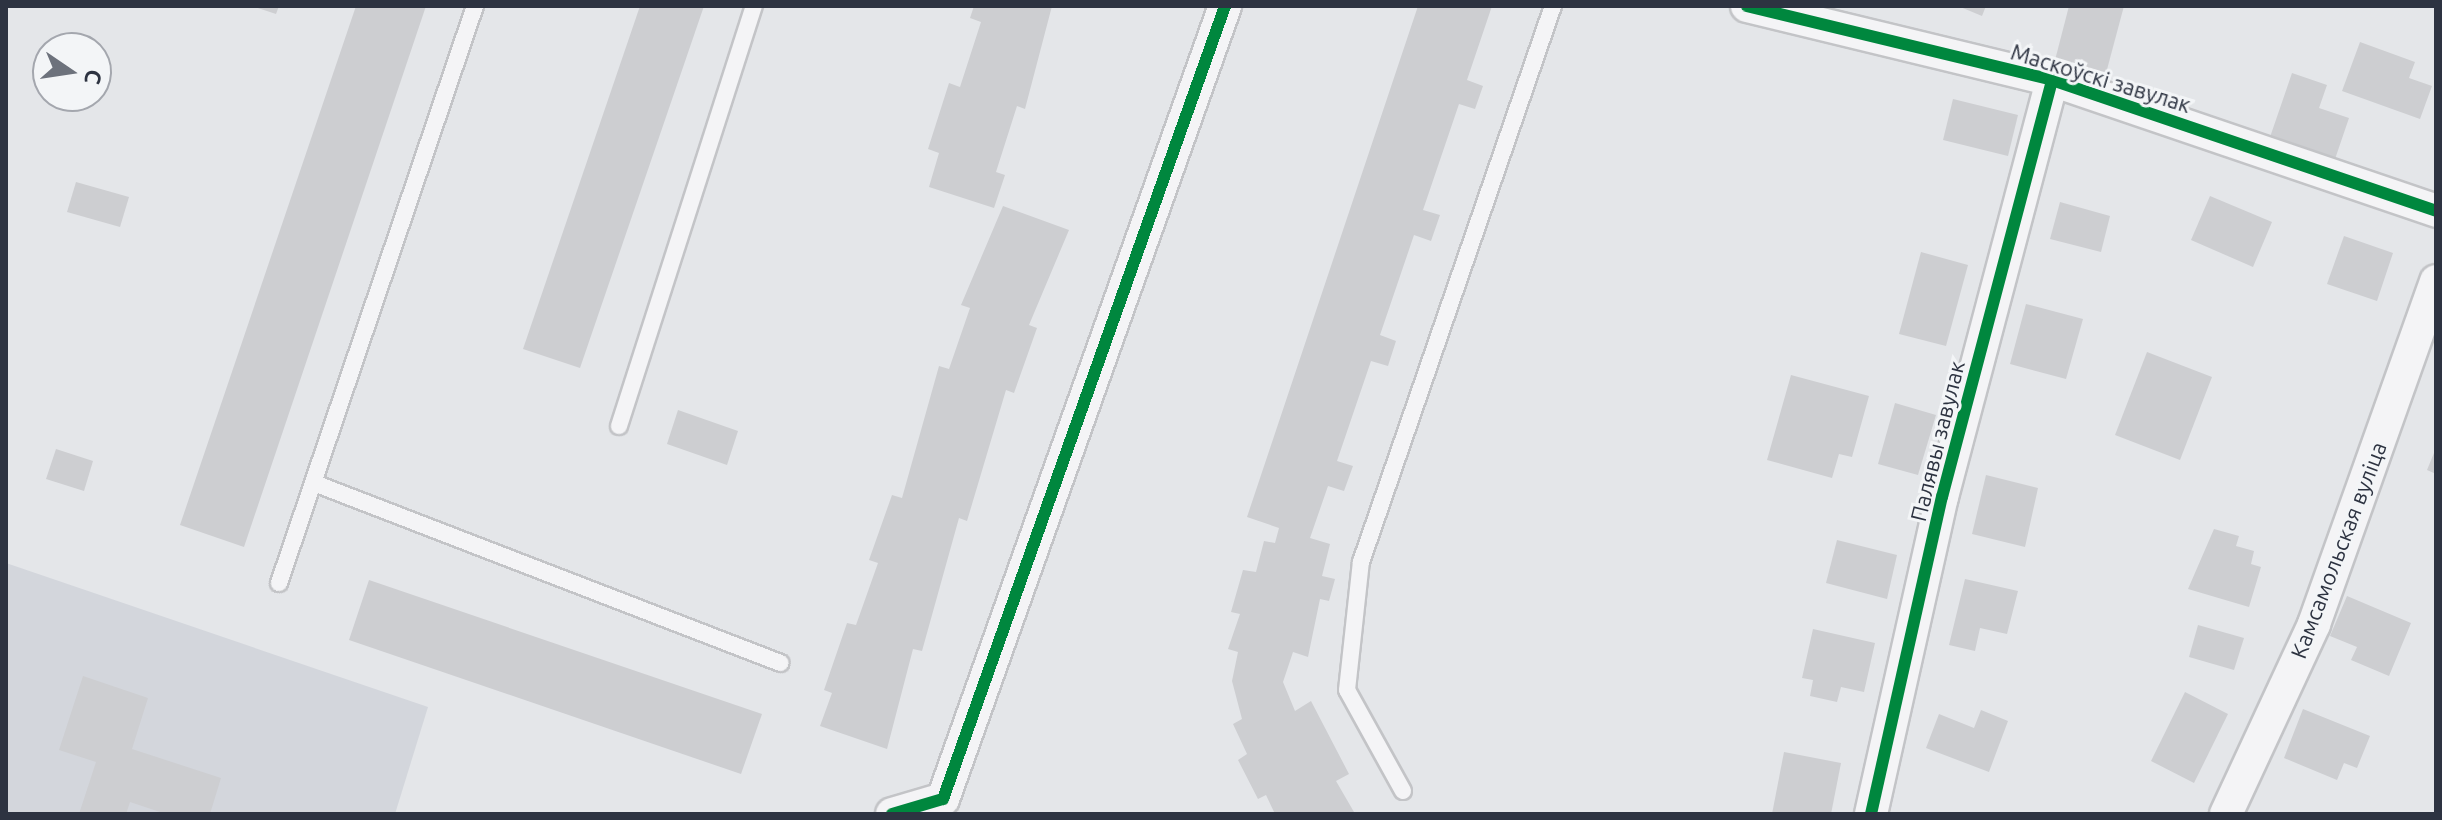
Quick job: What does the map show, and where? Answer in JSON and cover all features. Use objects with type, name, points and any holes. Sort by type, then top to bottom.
[{"type":"street","points":[[892,814],[943,799],[1225,6]]},
{"type":"street","name":"Маскоўскі завулак","points":[[1747,6],[2052,80],[2436,211]]},
{"type":"street","name":"Палявы завулак","points":[[1871,814],[1942,497],[2052,80]]},
{"type":"street","name":"Камсамольская вуліца","points":[[2226,814],[2314,624],[2436,281]]},
{"type":"lane","points":[[279,583],[475,6]]},
{"type":"lane","points":[[619,426],[754,6]]},
{"type":"lane","points":[[1403,791],[1347,690],[1361,562],[1553,6]]},
{"type":"lane","points":[[314,483],[780,663]]},
{"type":"shaded area","points":[[6,563],[428,707],[395,814],[6,814]]},
{"type":"building","points":[[252,6],[279,6],[276,14]]},
{"type":"building","points":[[356,6],[426,6],[244,547],[180,525]]},
{"type":"building","points":[[640,6],[704,6],[580,368],[523,349]]},
{"type":"building","points":[[974,6],[1052,6],[1025,109],[1017,106],[996,172],[1005,175],[994,208],[929,187],[939,153],[928,149],[949,83],[960,87],[981,22],[970,18]]},
{"type":"building","points":[[1418,6],[1492,6],[1467,80],[1483,86],[1475,109],[1459,104],[1423,210],[1440,215],[1431,241],[1414,235],[1380,335],[1396,341],[1388,366],[1371,361],[1337,461],[1353,466],[1344,491],[1328,486],[1310,538],[1330,544],[1322,576],[1335,579],[1329,601],[1320,599],[1308,657],[1293,652],[1283,682],[1295,711],[1311,701],[1349,774],[1336,781],[1354,812],[1275,814],[1266,795],[1258,799],[1238,760],[1247,754],[1233,724],[1242,719],[1232,681],[1238,652],[1228,649],[1240,614],[1231,612],[1243,570],[1256,572],[1264,541],[1275,543],[1279,528],[1247,517]]},
{"type":"building","points":[[1958,6],[1986,6],[1982,16]]},
{"type":"building","points":[[2069,6],[2124,6],[2105,77],[2054,64]]},
{"type":"building","points":[[2360,42],[2415,62],[2409,78],[2432,86],[2420,119],[2342,91]]},
{"type":"building","points":[[2292,73],[2327,85],[2319,108],[2349,118],[2334,162],[2269,140]]},
{"type":"building","points":[[1953,99],[2018,115],[2008,156],[1943,140]]},
{"type":"building","points":[[76,182],[129,197],[120,227],[67,212]]},
{"type":"building","points":[[2210,196],[2272,222],[2253,267],[2191,240]]},
{"type":"building","points":[[2060,202],[2110,216],[2101,252],[2050,239]]},
{"type":"building","points":[[1003,206],[1069,230],[1029,325],[1037,328],[1014,393],[1006,390],[967,521],[959,518],[922,651],[913,649],[887,749],[820,726],[832,693],[824,690],[847,623],[856,625],[878,563],[869,560],[892,495],[902,498],[939,366],[949,369],[970,308],[961,305]]},
{"type":"building","points":[[2344,236],[2393,253],[2377,301],[2327,284]]},
{"type":"building","points":[[1921,252],[1968,265],[1946,346],[1899,334]]},
{"type":"building","points":[[2026,304],[2083,319],[2066,379],[2010,364]]},
{"type":"building","points":[[2147,352],[2212,377],[2180,460],[2115,435]]},
{"type":"building","points":[[1791,375],[1869,396],[1852,457],[1839,454],[1832,478],[1767,460]]},
{"type":"building","points":[[1895,403],[1936,415],[1918,475],[1878,464]]},
{"type":"building","points":[[678,410],[738,431],[727,465],[667,444]]},
{"type":"building","points":[[2436,448],[2436,474],[2427,470]]},
{"type":"building","points":[[56,449],[93,461],[84,491],[46,479]]},
{"type":"building","points":[[1986,475],[2038,488],[2025,547],[1972,534]]},
{"type":"building","points":[[2214,529],[2239,536],[2236,546],[2254,551],[2251,564],[2261,567],[2249,607],[2188,589]]},
{"type":"building","points":[[1837,540],[1897,555],[1887,599],[1826,583]]},
{"type":"building","points":[[1965,579],[2018,591],[2007,634],[1980,628],[1975,651],[1949,645]]},
{"type":"building","points":[[369,580],[762,714],[741,774],[349,640]]},
{"type":"building","points":[[2347,596],[2411,623],[2389,676],[2351,660],[2357,647],[2330,636]]},
{"type":"building","points":[[2198,625],[2244,638],[2234,670],[2189,657]]},
{"type":"building","points":[[1813,629],[1875,643],[1864,692],[1841,687],[1837,702],[1810,696],[1813,680],[1802,678]]},
{"type":"building","points":[[83,676],[148,698],[132,749],[221,778],[210,814],[166,814],[130,802],[126,814],[79,814],[96,762],[59,750]]},
{"type":"building","points":[[2185,692],[2228,714],[2194,783],[2151,761]]},
{"type":"building","points":[[2303,709],[2370,736],[2357,768],[2344,763],[2337,780],[2284,758]]},
{"type":"building","points":[[1981,710],[2008,721],[1989,772],[1926,748],[1939,714],[1974,728]]},
{"type":"building","points":[[1784,752],[1841,763],[1831,814],[1772,814]]},
{"type":"cycle path","points":[[892,814],[943,799],[1225,6]]},
{"type":"cycle path","points":[[1747,6],[2052,80],[2436,211]]},
{"type":"cycle path","points":[[1871,814],[1942,497],[2052,80]]}]
